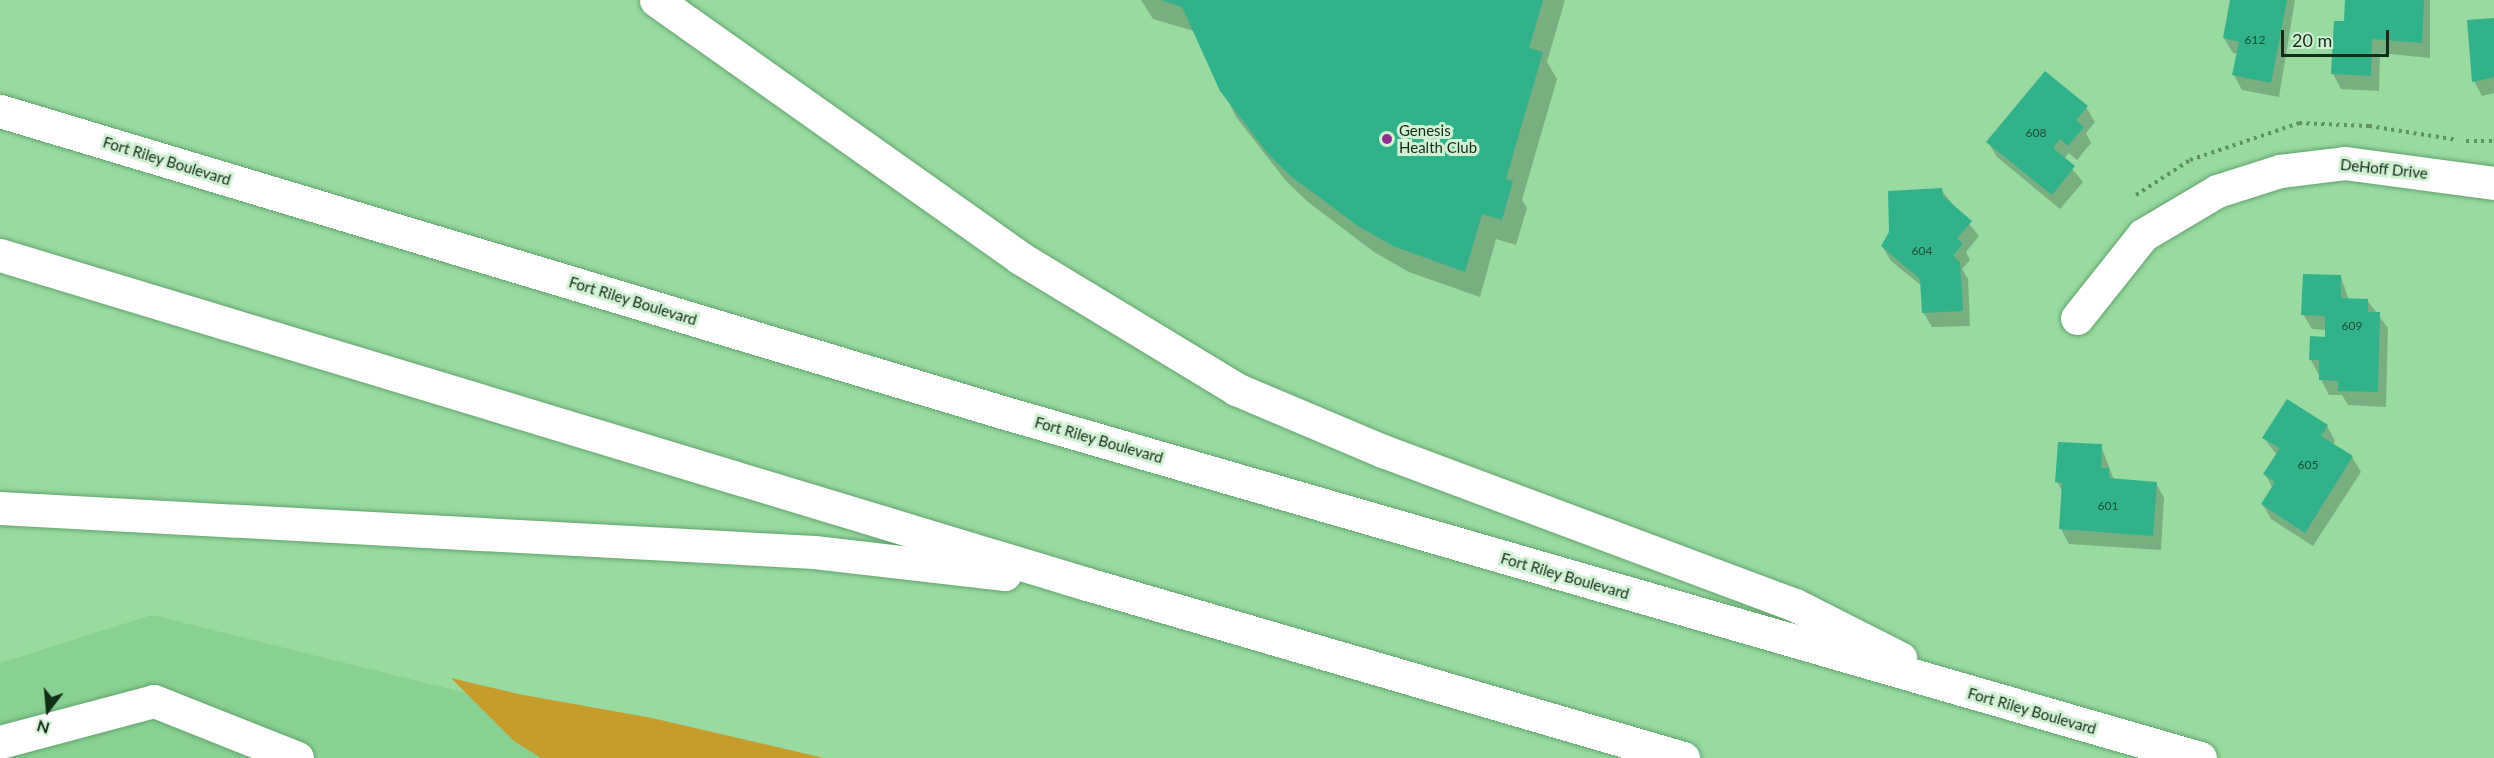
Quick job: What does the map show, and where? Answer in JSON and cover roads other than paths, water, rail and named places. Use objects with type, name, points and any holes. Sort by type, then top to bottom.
[{"type":"main road","points":[[656,0],[1020,258],[1236,389],[1383,451],[1795,605],[1974,695]]},
{"type":"main road","name":"Fort Riley Boulevard","points":[[0,111],[1002,412],[1974,695],[2200,758]]},
{"type":"main road","name":"DeHoff Drive","points":[[2077,318],[2143,235],[2228,188],[2280,171],[2345,163],[2494,183]]},
{"type":"main road","points":[[0,255],[1087,584],[1683,758]]},
{"type":"main road","points":[[0,508],[814,552],[1087,584]]},
{"type":"main road","points":[[0,742],[154,701],[297,758]]},
{"type":"place","name":"Genesis Health Club","points":[[1387,139]]}]
